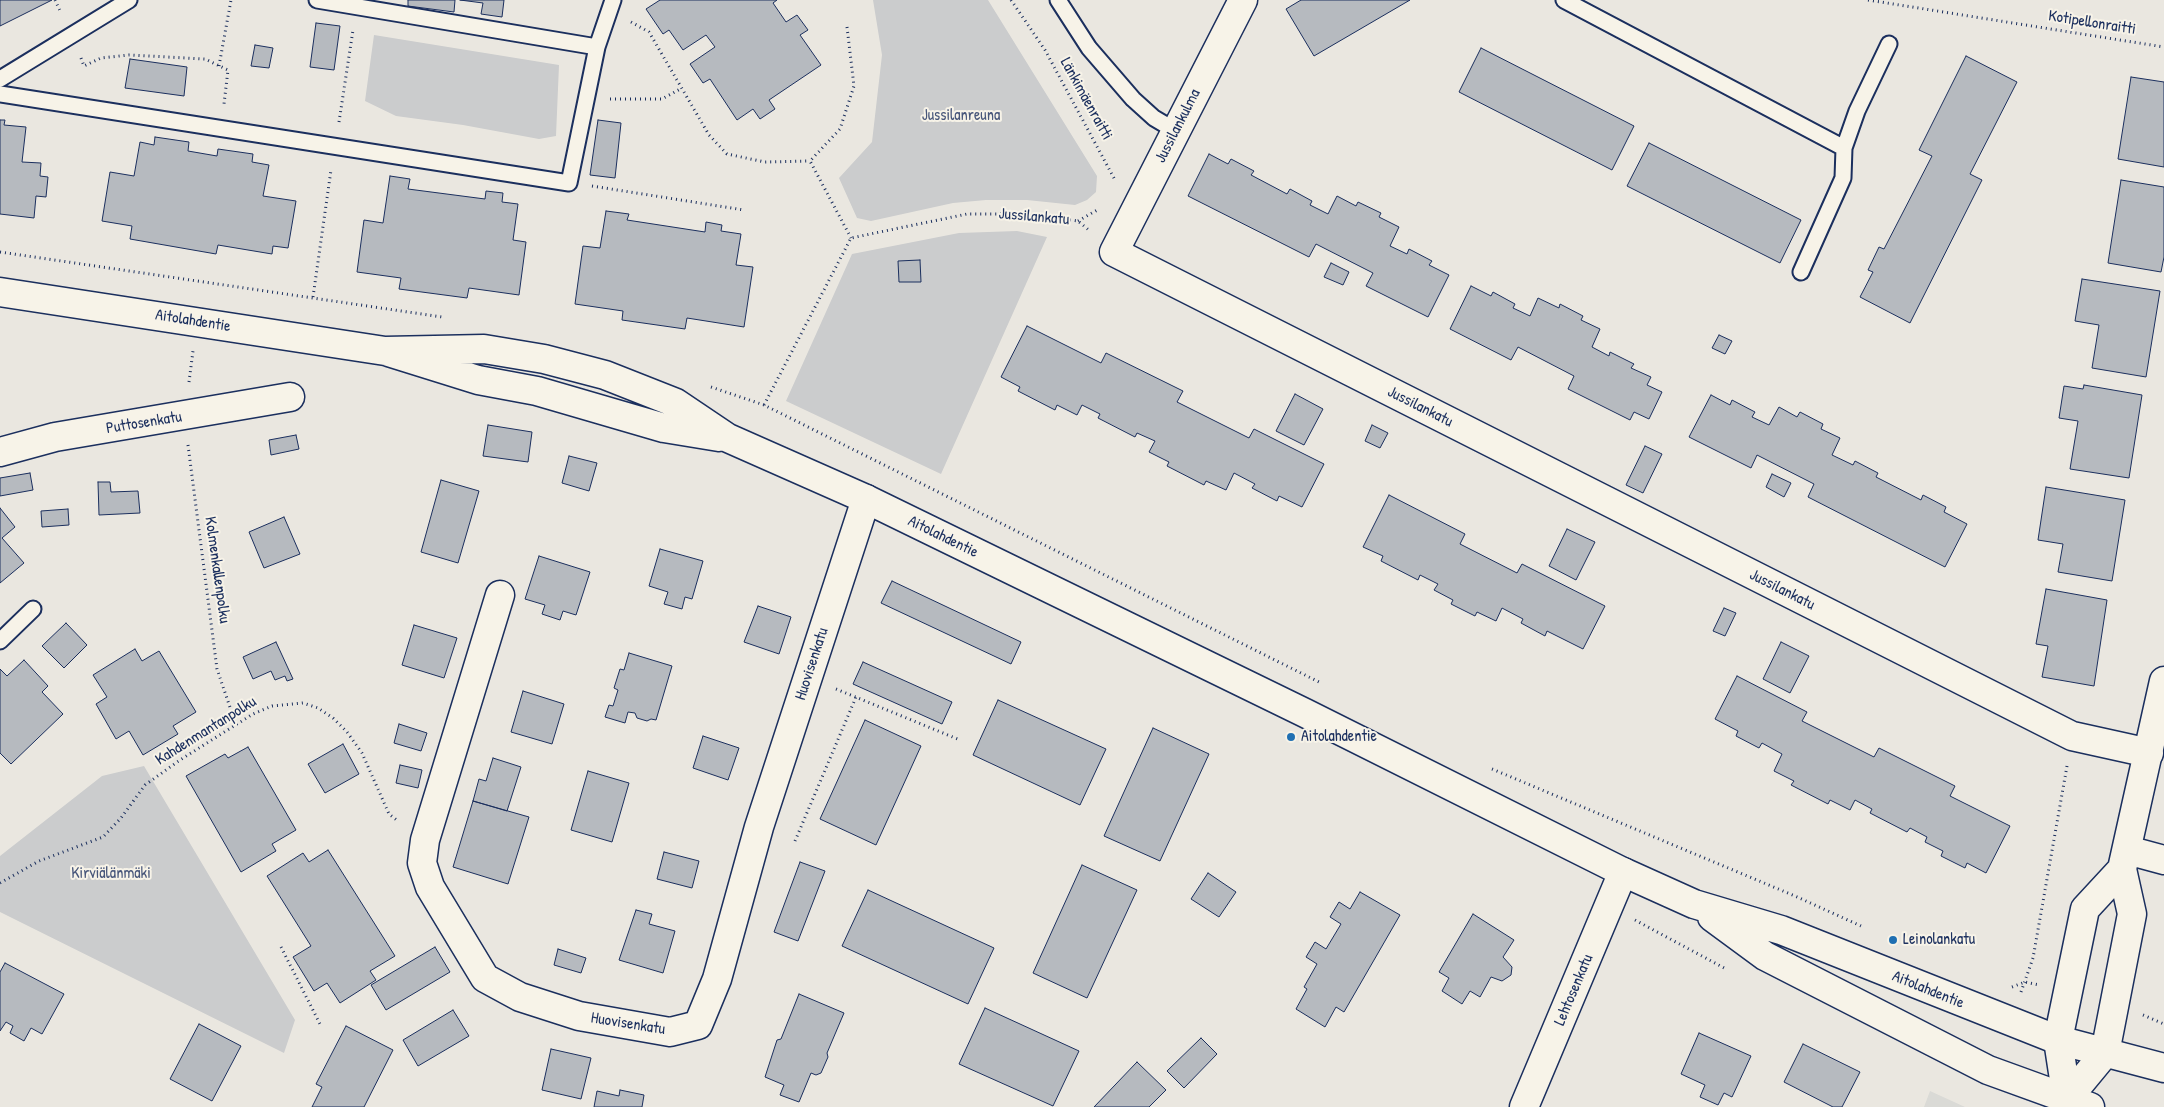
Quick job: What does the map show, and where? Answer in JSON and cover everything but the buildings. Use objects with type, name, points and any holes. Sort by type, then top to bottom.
[{"type":"street","name":"Jussilankulma","points":[[1114,252],[1242,0]]},
{"type":"street","name":"Jussilankatu","points":[[1114,252],[2072,736],[2149,753]]},
{"type":"street","name":"Aitolahdentie","points":[[0,292],[385,351],[478,380],[536,391],[664,428],[728,438],[866,499],[1296,708],[1623,872],[1694,904],[1781,930],[2058,1040],[2164,1068]]},
{"type":"street","name":"Puttosenkatu","points":[[0,452],[55,437],[290,397]]},
{"type":"street","name":"Huovisenkatu","points":[[500,594],[425,840],[422,863],[430,887],[484,978],[520,997],[579,1016],[670,1032],[698,1025],[717,979],[758,827],[866,499]]},
{"type":"street","points":[[2078,1103],[2105,1053],[2132,914],[2124,859],[2164,680]]},
{"type":"street","points":[[2124,859],[2164,860]]},
{"type":"street","points":[[2078,1103],[2058,1040],[2085,909],[2124,859]]},
{"type":"street","name":"Lehtosenkatu","points":[[1524,1107],[1623,872]]},
{"type":"street","name":"Aitolahdentie","points":[[1694,904],[1774,960],[1988,1070],[2078,1103]]},
{"type":"lane","points":[[0,78],[129,0]]},
{"type":"lane","points":[[316,0],[596,46]]},
{"type":"lane","points":[[1058,0],[1089,48],[1133,99],[1154,118],[1176,131]]},
{"type":"lane","points":[[1564,0],[1844,148]]},
{"type":"lane","points":[[0,94],[569,183],[596,46],[612,5]]},
{"type":"lane","points":[[1801,272],[1843,178],[1844,148],[1857,111],[1889,44]]},
{"type":"lane","points":[[0,641],[33,609]]},
{"type":"path","points":[[219,66],[231,0]]},
{"type":"path","name":"Länkimäenraitti","points":[[1011,0],[1045,50],[1134,213]]},
{"type":"path","name":"Kotipellonraitti","points":[[1868,0],[2164,47]]},
{"type":"path","points":[[612,5],[649,32],[709,135],[727,154],[765,162],[810,161],[840,129],[854,86],[847,27]]},
{"type":"path","points":[[72,35],[84,66],[101,58],[129,55],[206,59],[228,70],[220,128]]},
{"type":"path","points":[[586,98],[662,99],[682,88]]},
{"type":"path","points":[[764,405],[851,238],[810,161]]},
{"type":"path","points":[[569,183],[744,210]]},
{"type":"path","name":"Jussilankatu","points":[[851,238],[967,214],[1027,214],[1078,221],[1114,252]]},
{"type":"path","points":[[184,348],[203,351]]},
{"type":"path","name":"Kolmenkallenpolku","points":[[184,416],[217,669],[236,725]]},
{"type":"path","points":[[807,677],[960,740]]},
{"type":"path","points":[[795,842],[856,697]]},
{"type":"path","name":"Kahdenmantanpolku","points":[[0,883],[40,860],[103,837],[121,818],[145,785],[180,760],[236,725],[272,706],[303,703],[318,708],[347,732],[362,753],[389,814],[425,840]]},
{"type":"path","points":[[2025,982],[2033,958],[2072,736]]},
{"type":"path","points":[[1610,906],[1731,971]]},
{"type":"path","points":[[281,947],[320,1024]]},
{"type":"shaded area","points":[[1930,1091],[1965,1107],[1924,1107]]},
{"type":"green space","name":"Jussilanreuna","points":[[873,0],[988,0],[1097,176],[1096,192],[1087,200],[1075,205],[1027,200],[986,200],[953,203],[871,221],[857,218],[839,178],[872,142],[882,55]]},
{"type":"green space","points":[[374,35],[559,65],[556,136],[539,139],[463,125],[396,116],[365,101]]},
{"type":"green space","points":[[1017,231],[1047,237],[941,474],[786,401],[852,254],[959,233]]},
{"type":"green space","name":"Kirviälänmäki","points":[[144,766],[295,1020],[284,1053],[0,912],[0,856],[102,776]]},
{"type":"place","name":"Aitolahdentie","points":[[1291,737]]},
{"type":"place","name":"Leinolankatu","points":[[1893,940]]}]
